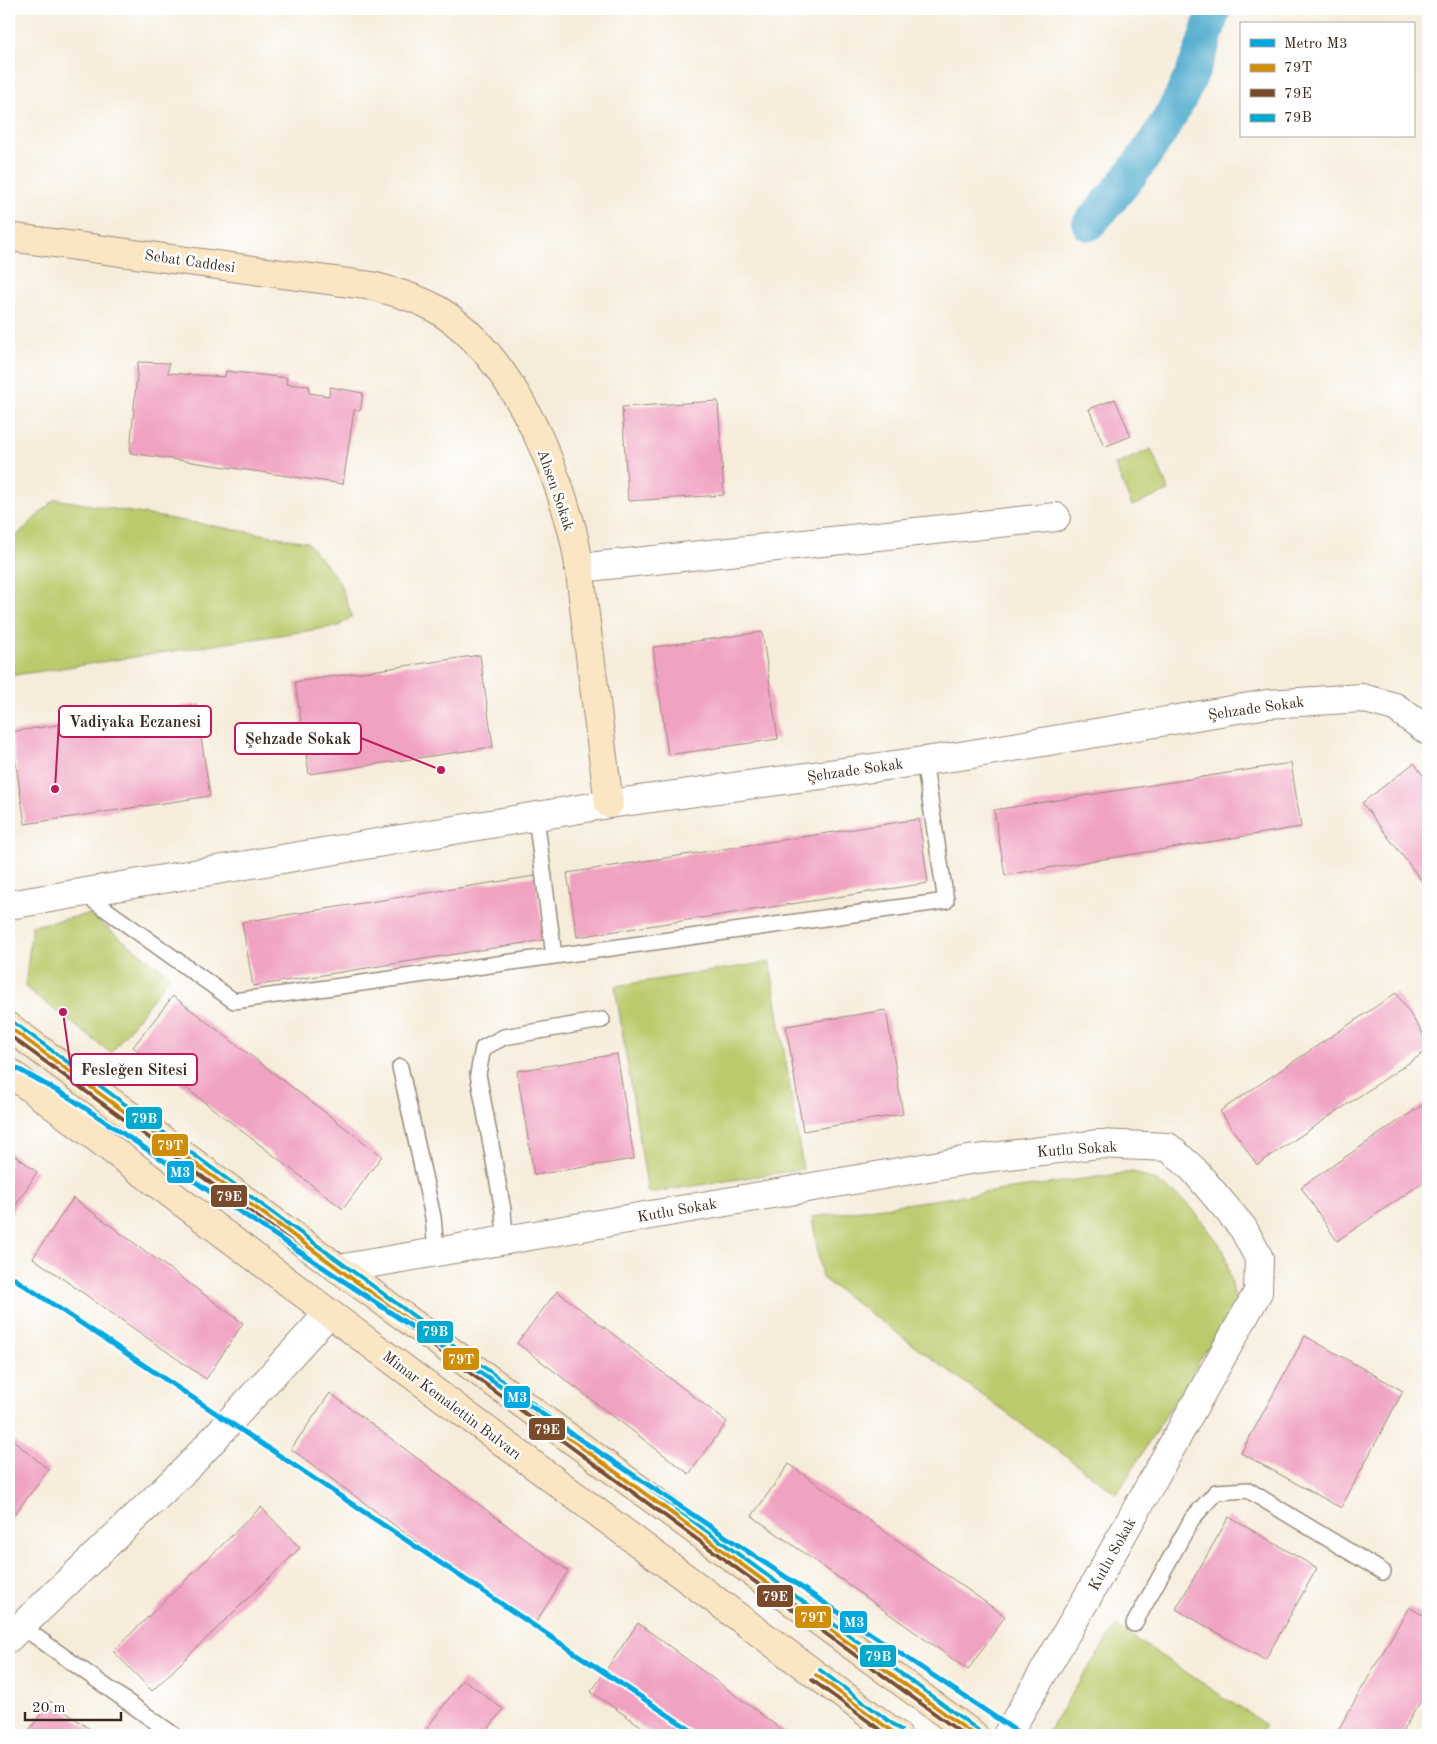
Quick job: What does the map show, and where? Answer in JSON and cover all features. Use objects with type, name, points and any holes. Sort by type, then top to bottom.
[{"type":"main road","name":"Sebat Caddesi","points":[[14,242],[372,286]]},
{"type":"main road","name":"Ahsen Sokak","points":[[372,286],[402,294],[430,306],[458,325],[488,353],[513,391],[538,438],[569,520],[579,568],[609,804]]},
{"type":"main road","points":[[9,1027],[974,1735]]},
{"type":"main road","name":"Mimar Kemalettin Bulvarı","points":[[9,1072],[897,1735]]},
{"type":"street","points":[[579,568],[1056,517]]},
{"type":"street","name":"Şehzade Sokak","points":[[9,904],[609,804],[924,761],[1267,704],[1362,698],[1395,707],[1428,731]]},
{"type":"street","name":"Kutlu Sokak","points":[[338,1269],[970,1160],[1098,1144],[1168,1147],[1193,1169],[1243,1228],[1259,1258],[1258,1292],[1088,1596],[1007,1735]]},
{"type":"street","points":[[15,1632],[189,1466],[330,1313]]},
{"type":"lane","points":[[83,893],[234,1001],[946,902],[924,761]]},
{"type":"lane","points":[[536,817],[554,956]]},
{"type":"lane","points":[[505,1240],[503,1210],[478,1074],[483,1048],[504,1037],[602,1020]]},
{"type":"lane","points":[[400,1067],[432,1217],[436,1252]]},
{"type":"lane","points":[[1134,1624],[1192,1519],[1216,1492],[1248,1490],[1383,1572]]},
{"type":"lane","points":[[15,1632],[174,1735]]},
{"type":"green space","points":[[1151,449],[1169,491],[1132,506],[1115,465]]},
{"type":"green space","points":[[55,499],[307,542],[339,581],[352,616],[339,626],[9,676],[9,543]]},
{"type":"green space","points":[[89,914],[170,976],[111,1053],[25,987],[32,926]]},
{"type":"green space","points":[[770,962],[803,1169],[648,1193],[615,986]]},
{"type":"green space","points":[[1133,1172],[1159,1182],[1190,1206],[1224,1250],[1236,1302],[1117,1494],[822,1278],[812,1217]]},
{"type":"green space","points":[[1116,1626],[1266,1725],[1260,1735],[1045,1735]]},
{"type":"building","points":[[138,362],[169,363],[168,373],[225,377],[226,371],[287,378],[286,384],[309,386],[309,393],[329,396],[330,387],[363,393],[360,411],[354,410],[343,484],[130,453]]},
{"type":"building","points":[[1115,399],[1131,436],[1104,447],[1089,409]]},
{"type":"building","points":[[718,401],[724,495],[628,501],[622,407]]},
{"type":"building","points":[[762,632],[778,739],[668,755],[653,647]]},
{"type":"building","points":[[480,655],[493,747],[309,774],[295,682]]},
{"type":"building","points":[[196,704],[210,796],[25,824],[11,732]]},
{"type":"building","points":[[1291,763],[1301,827],[1005,875],[994,810]]},
{"type":"building","points":[[1414,763],[1428,782],[1428,889],[1362,803]]},
{"type":"building","points":[[919,819],[928,883],[577,937],[567,873]]},
{"type":"building","points":[[535,876],[544,940],[253,986],[242,922]]},
{"type":"building","points":[[1396,993],[1428,1041],[1428,1050],[1257,1165],[1220,1111]]},
{"type":"building","points":[[173,996],[382,1156],[343,1209],[133,1047]]},
{"type":"building","points":[[886,1010],[903,1114],[803,1131],[786,1026]]},
{"type":"building","points":[[617,1054],[634,1159],[534,1175],[517,1071]]},
{"type":"building","points":[[1428,1101],[1428,1179],[1337,1241],[1301,1187]]},
{"type":"building","points":[[9,1151],[37,1172],[9,1216]]},
{"type":"building","points":[[73,1198],[243,1323],[206,1379],[33,1258]]},
{"type":"building","points":[[557,1291],[727,1422],[689,1474],[517,1343]]},
{"type":"building","points":[[1305,1336],[1403,1391],[1341,1508],[1241,1453]]},
{"type":"building","points":[[330,1393],[568,1571],[533,1627],[291,1449]]},
{"type":"building","points":[[9,1437],[49,1470],[9,1521]]},
{"type":"building","points":[[789,1464],[1005,1616],[968,1670],[752,1516]]},
{"type":"building","points":[[261,1507],[300,1548],[152,1691],[113,1651]]},
{"type":"building","points":[[1229,1517],[1317,1568],[1265,1660],[1176,1609]]},
{"type":"building","points":[[1409,1607],[1428,1618],[1428,1687],[1420,1702],[1400,1735],[1335,1735]]},
{"type":"building","points":[[638,1623],[789,1735],[654,1735],[591,1692]]},
{"type":"building","points":[[463,1679],[503,1709],[484,1735],[422,1735]]},
{"type":"building","points":[[50,1701],[98,1735],[26,1735]]},
{"type":"waterway","points":[[1089,224],[1137,166],[1166,124],[1190,79],[1214,9]]},
{"type":"metro line","name":"M3","points":[[9,1064],[70,1098],[1022,1735]]},
{"type":"metro line","name":"M3","points":[[9,1275],[698,1735]]},
{"type":"transit line","name":"79B","points":[[13,1022],[978,1730]]},
{"type":"transit line","name":"79T","points":[[9,1027],[974,1735]]},
{"type":"transit line","name":"79E","points":[[9,1035],[964,1735]]},
{"type":"transit line","name":"79B","points":[[820,1670],[901,1730]]},
{"type":"transit line","name":"79T","points":[[816,1675],[897,1735]]},
{"type":"transit line","name":"79E","points":[[812,1680],[887,1735]]},
{"type":"place","name":"Şehzade Sokak","points":[[441,770]]},
{"type":"place","name":"Vadiyaka Eczanesi","points":[[55,789]]},
{"type":"place","name":"Fesleğen Sitesi","points":[[63,1012]]}]
